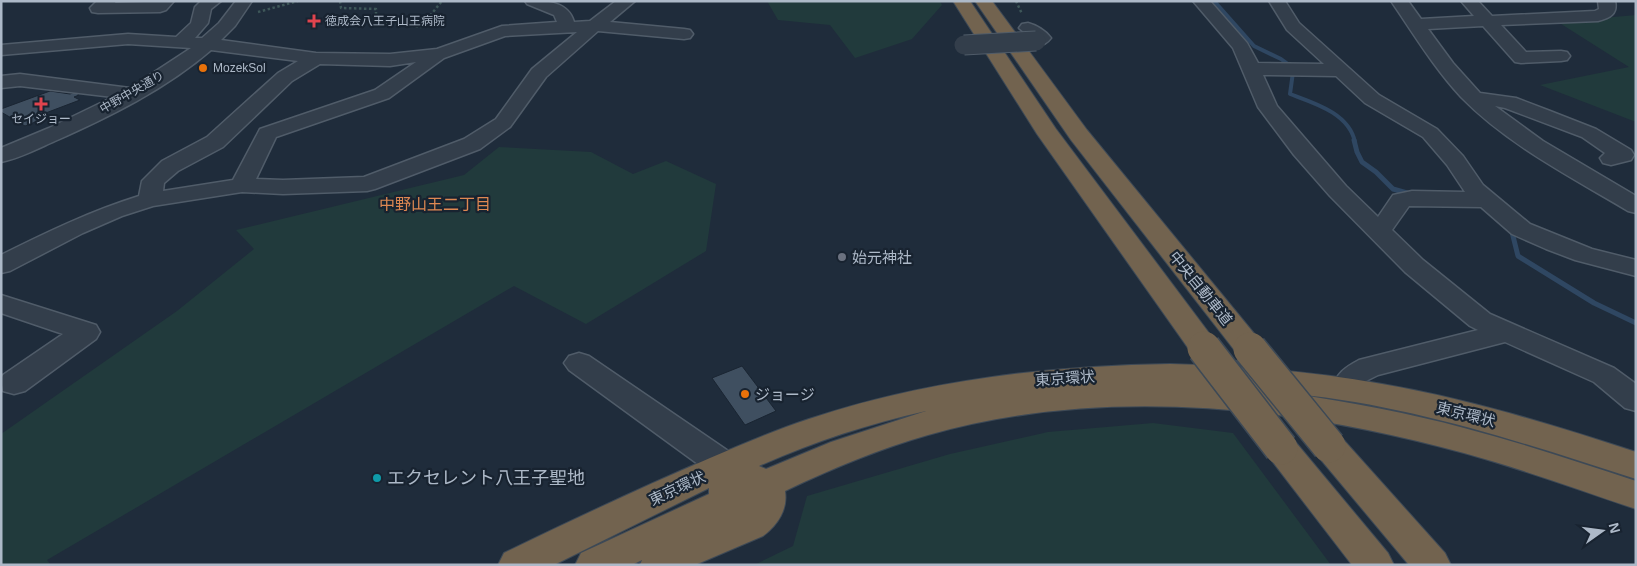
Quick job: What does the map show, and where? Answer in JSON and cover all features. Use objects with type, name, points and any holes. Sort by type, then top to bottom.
[{"type":"highway","points":[[961,1],[1019,94],[1086,190],[1281,448],[1375,565]]},
{"type":"highway","name":"中央自動車道","points":[[983,1],[1008,40],[1101,164],[1329,446],[1432,565]]},
{"type":"highway","name":"東京環状","points":[[594,565],[799,435],[862,415],[951,394],[1021,382],[1079,376],[1164,374],[1250,378],[1345,388],[1412,401],[1482,418],[1549,437],[1636,466]]},
{"type":"highway","name":"東京環状","points":[[765,483],[834,454],[930,422],[963,414],[1004,406],[1077,398],[1178,395],[1272,401],[1393,422],[1514,453],[1636,495]]},
{"type":"highway","points":[[659,565],[702,544],[726,537],[754,523],[765,511],[768,500],[765,483],[726,483],[727,521],[702,544]]},
{"type":"highway","name":"東京環状","points":[[517,565],[640,505],[726,483]]},
{"type":"street","points":[[108,1],[98,8],[160,7],[166,1]]},
{"type":"street","points":[[180,42],[194,30],[199,22],[203,7],[213,1]]},
{"type":"street","points":[[533,1],[562,12],[566,17],[566,26]]},
{"type":"street","points":[[1,265],[74,228],[114,211],[150,200],[242,186],[283,187],[367,184],[472,144],[504,123],[539,74],[594,26],[627,1]]},
{"type":"street","points":[[1201,1],[1241,47],[1268,107],[1325,177],[1414,266],[1454,301],[1480,320],[1604,375],[1636,400]]},
{"type":"street","points":[[1277,1],[1293,26],[1372,98],[1430,133],[1486,200],[1516,225],[1534,235],[1584,254],[1636,268]]},
{"type":"street","points":[[1399,1],[1456,78],[1475,98],[1509,127],[1636,206]]},
{"type":"street","points":[[1469,1],[1521,58],[1561,56]]},
{"type":"street","points":[[1543,1],[1566,18]]},
{"type":"street","points":[[1416,24],[1598,16],[1607,12],[1608,3],[1606,1]]},
{"type":"street","name":"中野中央通り","points":[[1,156],[71,126],[152,83],[208,44],[240,8]]},
{"type":"street","points":[[1,50],[128,39],[208,44],[316,58],[390,60],[440,54],[502,31],[566,26],[594,26],[684,34]]},
{"type":"street","points":[[964,45],[1032,35]]},
{"type":"street","points":[[242,186],[267,133],[382,94],[440,54]]},
{"type":"street","points":[[150,200],[153,181],[158,176],[170,166],[215,142],[243,114],[285,78],[316,58]]},
{"type":"street","points":[[1251,69],[1342,70]]},
{"type":"street","points":[[1,82],[20,80],[132,94]]},
{"type":"street","points":[[1475,98],[1509,102],[1586,132],[1623,155],[1611,158]]},
{"type":"street","points":[[1375,228],[1385,224],[1402,200],[1412,198],[1486,200]]},
{"type":"street","points":[[1,304],[86,332],[14,383]]},
{"type":"street","points":[[1345,388],[1354,375],[1369,367],[1505,332]]},
{"type":"street","points":[[579,364],[726,483]]},
{"type":"path","points":[[240,8],[298,1]]},
{"type":"path","points":[[340,1],[341,8],[376,9],[376,22],[421,27],[442,1]]},
{"type":"green space","points":[[767,1],[940,1],[942,5],[912,39],[855,58],[830,25],[778,20]]},
{"type":"green space","points":[[1636,15],[1636,122],[1540,85],[1629,67],[1558,22]]},
{"type":"green space","points":[[499,147],[591,152],[633,174],[666,161],[716,184],[706,251],[586,324],[514,286],[47,560],[51,565],[1,565],[1,434],[177,311],[254,249],[236,230],[464,175]]},
{"type":"green space","points":[[1153,423],[1233,433],[1331,565],[754,565],[793,546],[807,496],[950,454],[1048,432]]},
{"type":"building","name":"セイジョー","points":[[50,91],[70,94],[75,92],[79,95],[74,97],[80,100],[43,114],[48,117],[25,126],[1,112],[1,109]]},
{"type":"building","points":[[742,366],[776,411],[745,425],[712,378]]},
{"type":"waterway","points":[[1214,1],[1254,46],[1281,59],[1292,67]]},
{"type":"waterway","points":[[1293,72],[1290,94],[1320,105],[1338,116],[1346,124],[1355,142]]},
{"type":"waterway","points":[[1354,140],[1362,162],[1376,172],[1393,189],[1407,193]]},
{"type":"waterway","points":[[1511,228],[1518,256],[1594,303],[1636,323]]},
{"type":"place","name":"徳成会八王子山王病院","points":[[314,21]]},
{"type":"place","name":"MozekSol","points":[[203,68]]},
{"type":"place","name":"セイジョー","points":[[41,104]]},
{"type":"place","name":"始元神社","points":[[842,257]]},
{"type":"place","name":"ジョージ","points":[[745,394]]},
{"type":"place","name":"エクセレント八王子聖地","points":[[377,478]]},
{"type":"district","name":"中野山王二丁目","points":[[435,204]]}]
